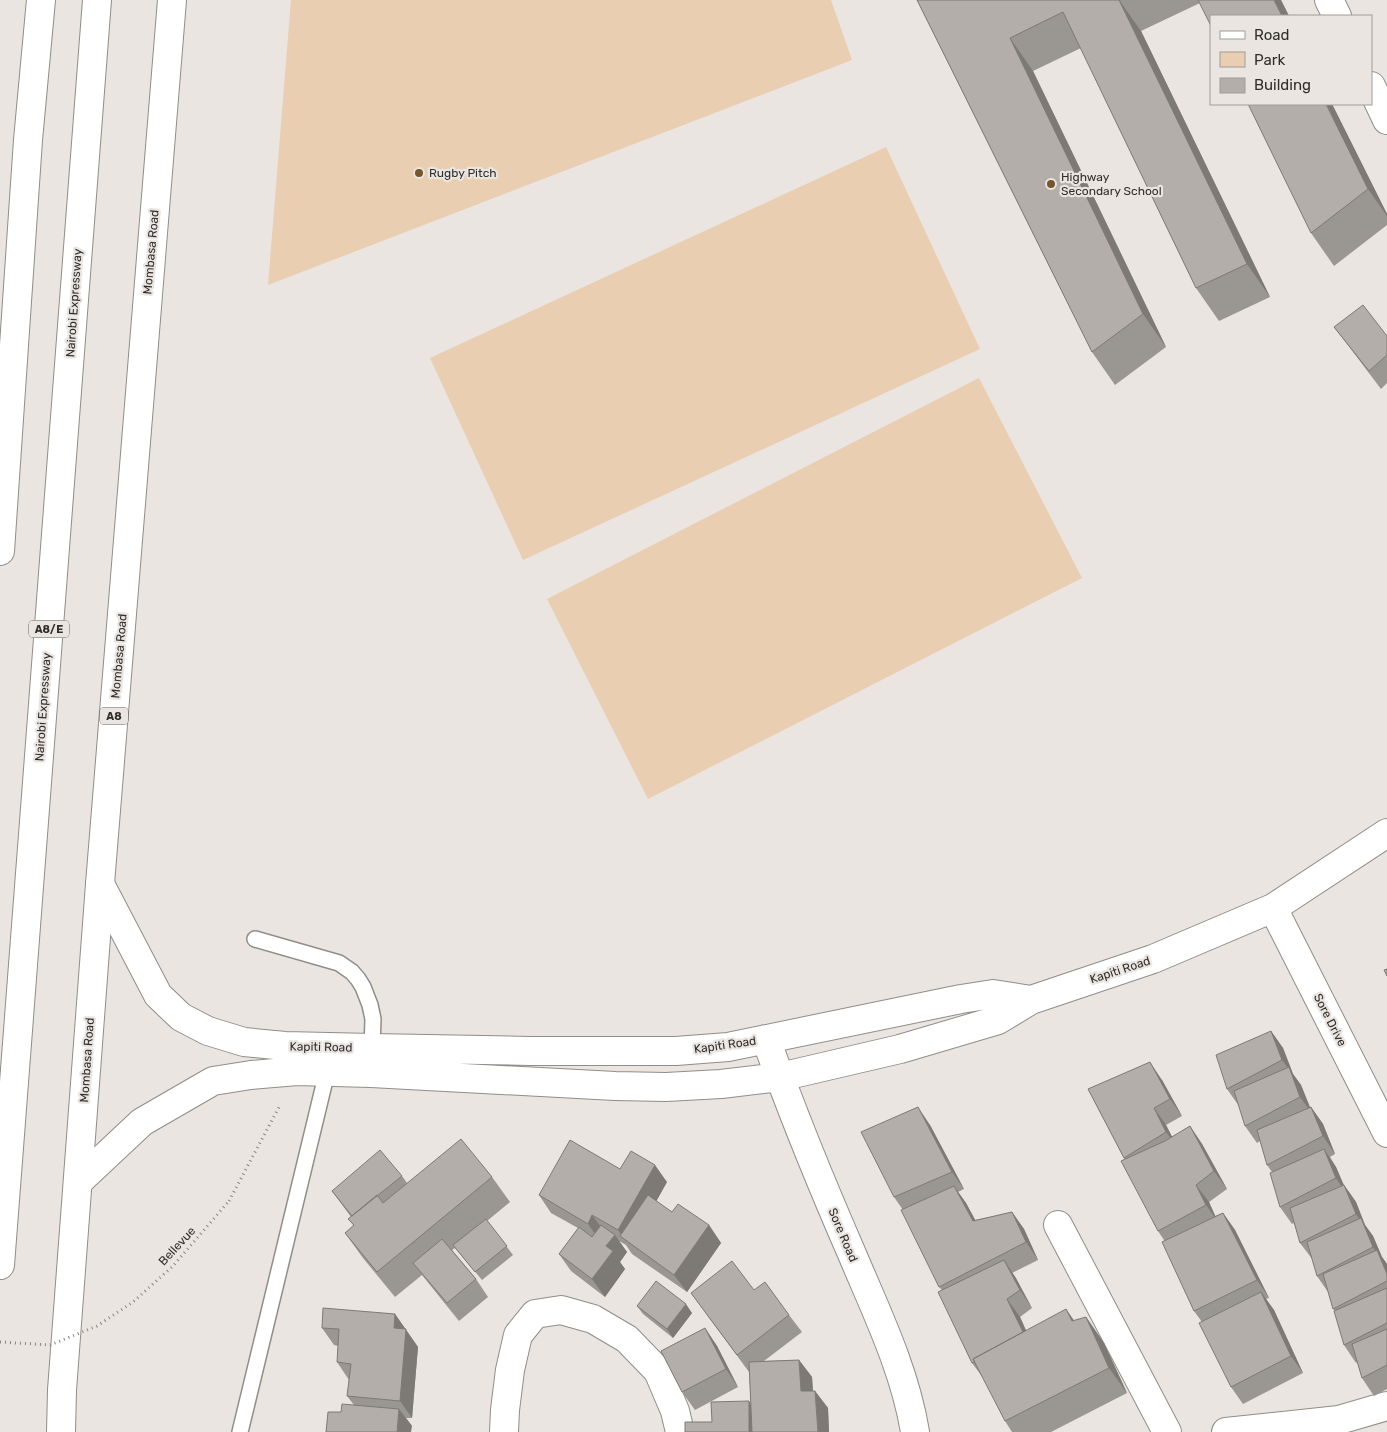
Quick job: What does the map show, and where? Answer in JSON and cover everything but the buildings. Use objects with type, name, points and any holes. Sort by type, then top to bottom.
[{"type":"main road","points":[[27,0],[28,140]]},
{"type":"main road","points":[[0,551],[28,140],[41,0]]},
{"type":"main road","name":"Nairobi Expressway","points":[[0,1265],[97,0]]},
{"type":"main road","name":"Mombasa Road","points":[[61,1432],[62,1390],[100,884],[172,0]]},
{"type":"main road","points":[[1329,0],[1336,15]]},
{"type":"main road","points":[[1372,88],[1387,120]]},
{"type":"main road","name":"Kapiti Road","points":[[100,884],[158,995],[180,1017],[208,1031],[244,1042],[285,1046],[372,1060],[539,1051],[676,1051],[728,1047],[993,994],[1031,1000],[1153,959],[1273,908],[1387,833]]},
{"type":"main road","name":"Sore Drive","points":[[1273,908],[1387,1133]]},
{"type":"main road","points":[[78,1182],[142,1122],[213,1081],[297,1071],[327,1072],[372,1060],[615,1086],[666,1087],[721,1084],[780,1077],[900,1049],[998,1020],[1031,1000]]},
{"type":"main road","name":"Sore Road","points":[[766,1039],[820,1179],[892,1350],[912,1410],[916,1432]]},
{"type":"main road","points":[[1058,1225],[1167,1432]]},
{"type":"main road","points":[[504,1421],[510,1370],[518,1335],[535,1314],[561,1310],[593,1319],[627,1339],[633,1345],[658,1371],[675,1411],[680,1432]]},
{"type":"main road","points":[[1226,1432],[1341,1426],[1387,1406]]},
{"type":"lane","points":[[255,939],[339,963],[352,972],[358,979],[370,1005],[373,1019],[372,1060]]},
{"type":"lane","points":[[240,1432],[327,1072]]},
{"type":"path","name":"Bellevue","points":[[0,1342],[50,1345],[97,1326],[133,1302],[173,1266],[230,1201],[297,1071]]},
{"type":"green space","name":"Rugby Pitch","points":[[291,0],[831,0],[852,60],[268,285]]},
{"type":"green space","points":[[886,147],[980,349],[523,560],[430,358]]},
{"type":"green space","points":[[979,378],[1082,578],[648,799],[547,599]]},
{"type":"place","name":"Rugby Pitch","points":[[419,173]]},
{"type":"place","name":"Highway Secondary School","points":[[1051,184]]}]
